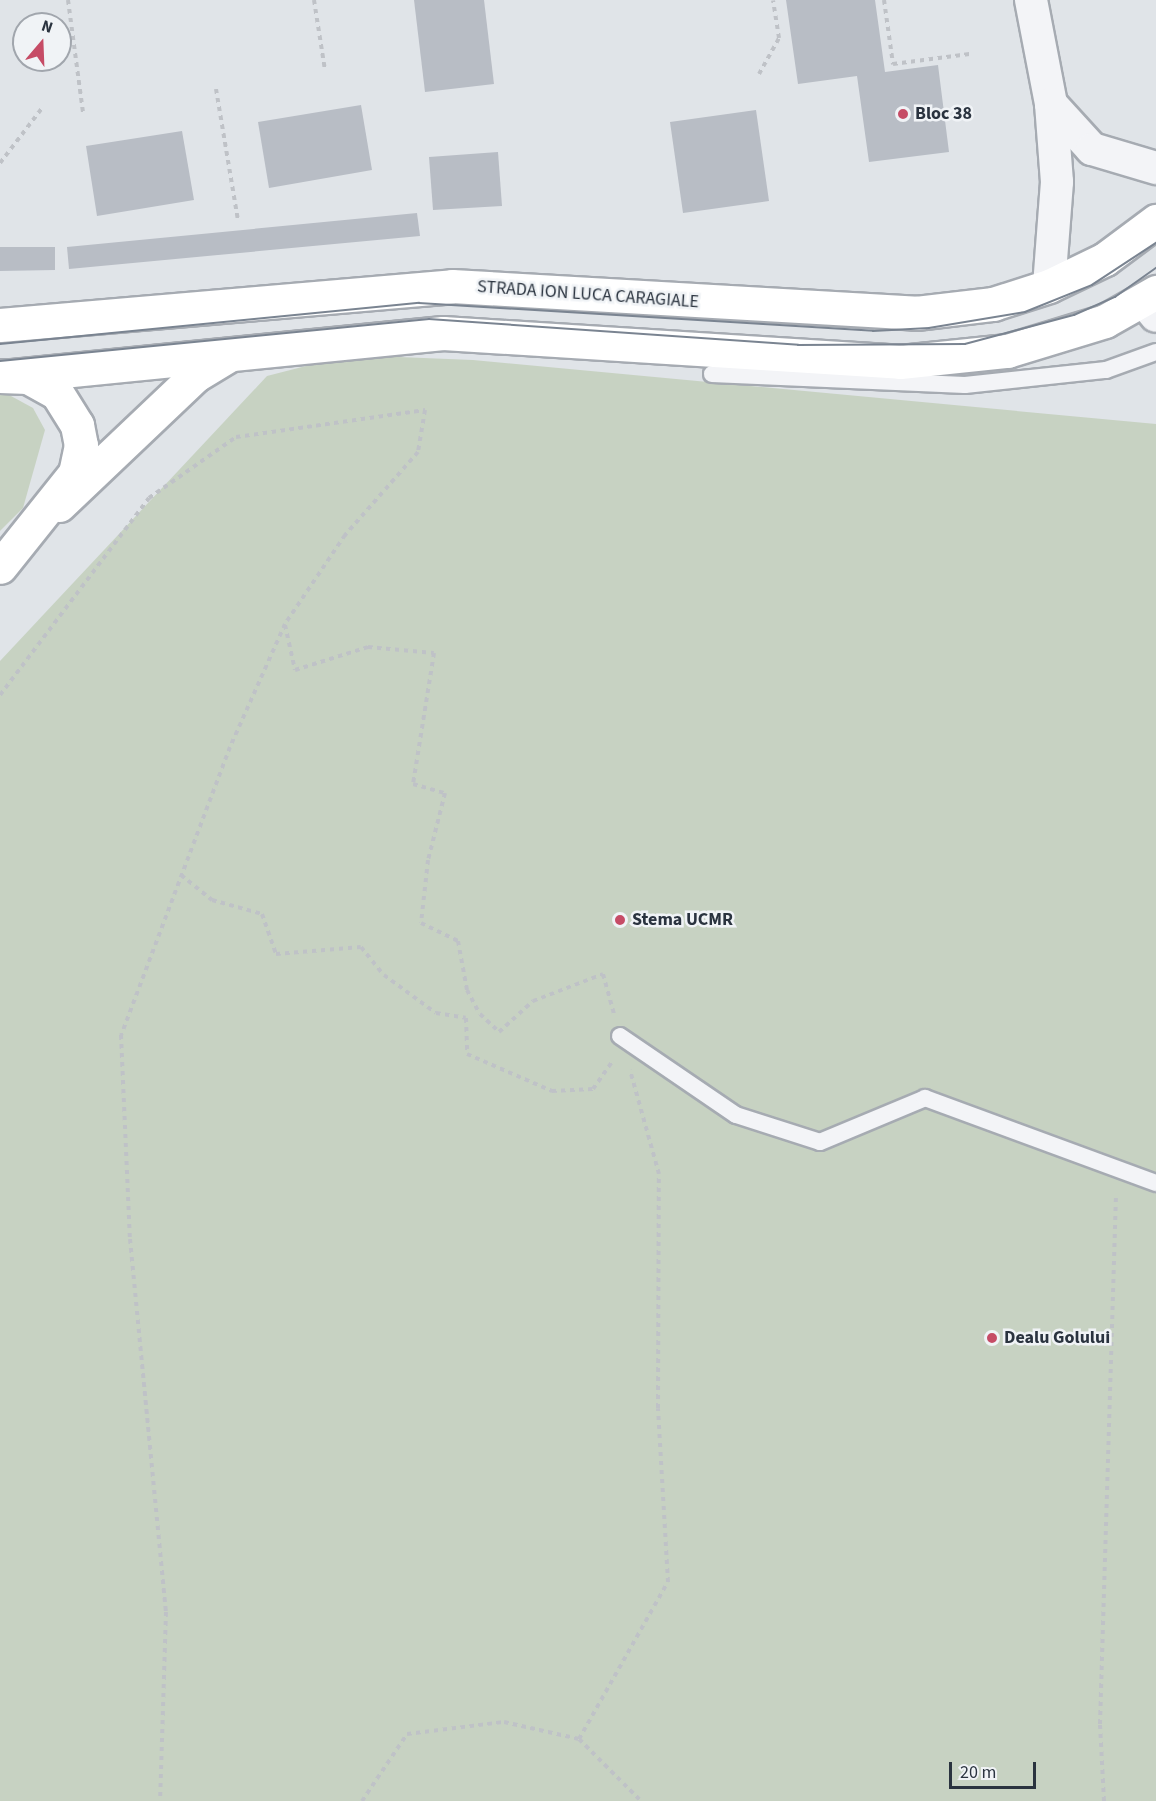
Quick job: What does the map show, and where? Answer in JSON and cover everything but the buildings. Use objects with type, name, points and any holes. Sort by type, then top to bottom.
[{"type":"main road","name":"STRADA ION LUCA CARAGIALE","points":[[0,326],[212,311],[416,286],[886,313],[993,304],[1049,286],[1106,259],[1156,221]]},
{"type":"main road","points":[[6,376],[236,351],[444,333],[900,362],[1006,351],[1105,321],[1152,303]]},
{"type":"main road","points":[[0,567],[30,534],[196,375],[236,351]]},
{"type":"main road","points":[[6,376],[36,380],[57,393],[77,425],[81,445],[75,473],[30,534]]},
{"type":"street","points":[[1030,0],[1051,104],[1057,182],[1049,286]]},
{"type":"street","points":[[1051,104],[1092,149],[1156,168]]},
{"type":"lane","points":[[712,374],[965,385],[1107,370],[1156,352]]},
{"type":"lane","points":[[622,1041],[736,1115],[820,1142],[925,1098],[1156,1183]]},
{"type":"path","points":[[68,0],[83,112]]},
{"type":"path","points":[[314,0],[325,70]]},
{"type":"path","points":[[759,74],[778,38],[773,0]]},
{"type":"path","points":[[884,0],[893,64],[969,54]]},
{"type":"path","points":[[216,89],[238,220]]},
{"type":"path","points":[[0,163],[42,108]]},
{"type":"path","points":[[0,695],[149,498],[236,437],[425,410],[418,452],[345,535],[285,624],[181,875],[121,1035],[130,1239],[166,1612],[160,1801]]},
{"type":"path","points":[[285,624],[295,670],[368,647],[434,653],[413,784],[445,793],[428,860],[421,923],[458,941],[467,990],[480,1014],[500,1032],[533,1001],[603,974],[658,1174],[658,1408],[668,1582],[579,1739]]},
{"type":"path","points":[[181,875],[212,900],[262,914],[276,954],[361,947],[384,975],[436,1013],[466,1018],[467,1054],[552,1091],[593,1089],[622,1041]]},
{"type":"path","points":[[1104,1801],[1100,1724],[1117,1170]]},
{"type":"path","points":[[362,1801],[407,1734],[504,1722],[579,1739],[641,1801]]},
{"type":"green space","points":[[349,355],[473,360],[1156,424],[1156,1801],[0,1801],[0,661],[267,376]]},
{"type":"green space","points":[[0,390],[33,408],[45,430],[23,508],[0,531]]},
{"type":"tram line","points":[[0,344],[419,303],[873,331],[929,328],[1025,312],[1092,285],[1156,243]]},
{"type":"tram line","points":[[0,361],[429,319],[798,345],[965,344],[1074,315],[1115,297],[1156,268]]},
{"type":"place","name":"Bloc 38","points":[[903,114]]},
{"type":"place","name":"Stema UCMR","points":[[620,920]]},
{"type":"place","name":"Dealu Golului","points":[[992,1338]]}]
